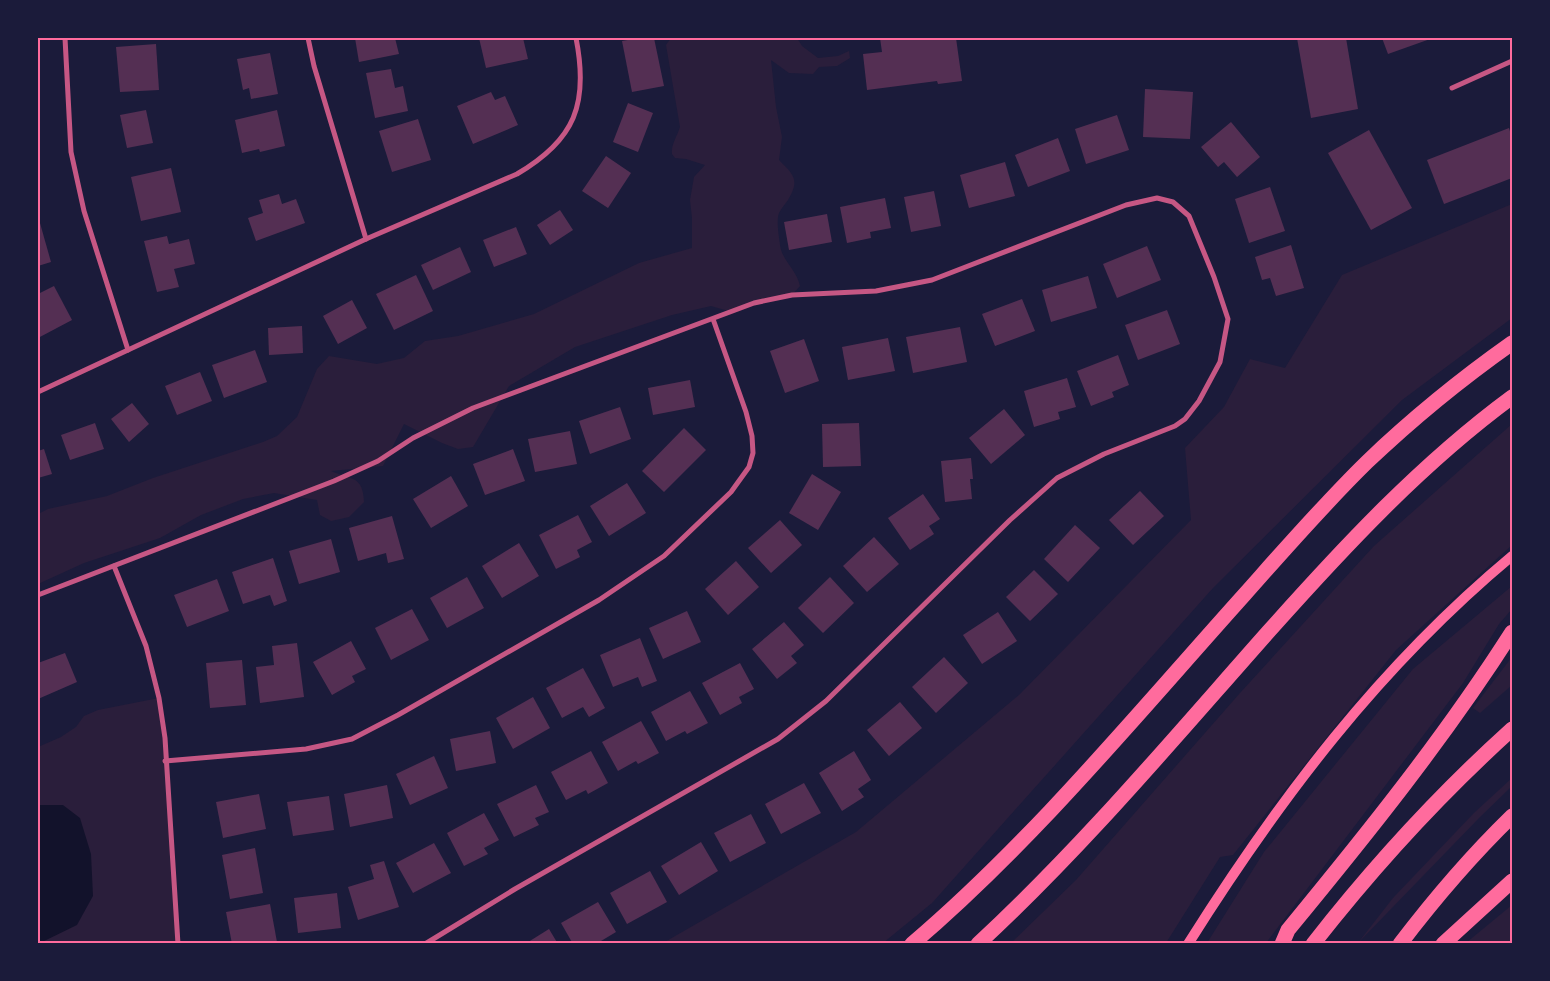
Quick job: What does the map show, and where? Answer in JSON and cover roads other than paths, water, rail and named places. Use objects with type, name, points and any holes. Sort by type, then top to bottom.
[{"type":"highway","points":[[912,944],[980,882],[1031,831],[1315,516],[1367,463],[1444,395],[1512,343]]},
{"type":"highway","points":[[978,944],[1030,894],[1104,816],[1296,601],[1369,523],[1449,448],[1512,397]]},
{"type":"highway","points":[[1282,944],[1288,930],[1378,820],[1436,743],[1512,632]]},
{"type":"highway","points":[[1313,944],[1354,891],[1401,838],[1451,786],[1512,729]]},
{"type":"highway","points":[[1400,944],[1445,888],[1512,816]]},
{"type":"highway","points":[[1443,944],[1512,881]]},
{"type":"main road","points":[[1188,944],[1239,864],[1295,785],[1349,718],[1420,642],[1512,556]]},
{"type":"street","points":[[65,38],[71,152],[84,211],[128,350]]},
{"type":"street","points":[[308,38],[314,66],[366,239]]},
{"type":"street","points":[[38,392],[366,239],[516,174],[544,157],[560,141],[574,118],[580,95],[581,66],[576,38]]},
{"type":"street","points":[[1452,88],[1512,61]]},
{"type":"street","points":[[38,595],[334,482],[378,461],[413,438],[473,408],[754,303],[792,295],[876,291],[932,280],[1126,205],[1157,198],[1172,202],[1189,216],[1214,277],[1228,319],[1220,362],[1199,401],[1184,419],[1175,426],[1104,454],[1057,478],[1010,520],[826,701],[778,739],[515,889],[425,944]]},
{"type":"street","points":[[165,761],[306,750],[352,739],[398,715],[599,600],[664,556],[731,492],[749,467],[754,453],[746,412],[713,319]]},
{"type":"street","points":[[114,566],[146,646],[159,698],[165,738],[178,944]]}]
